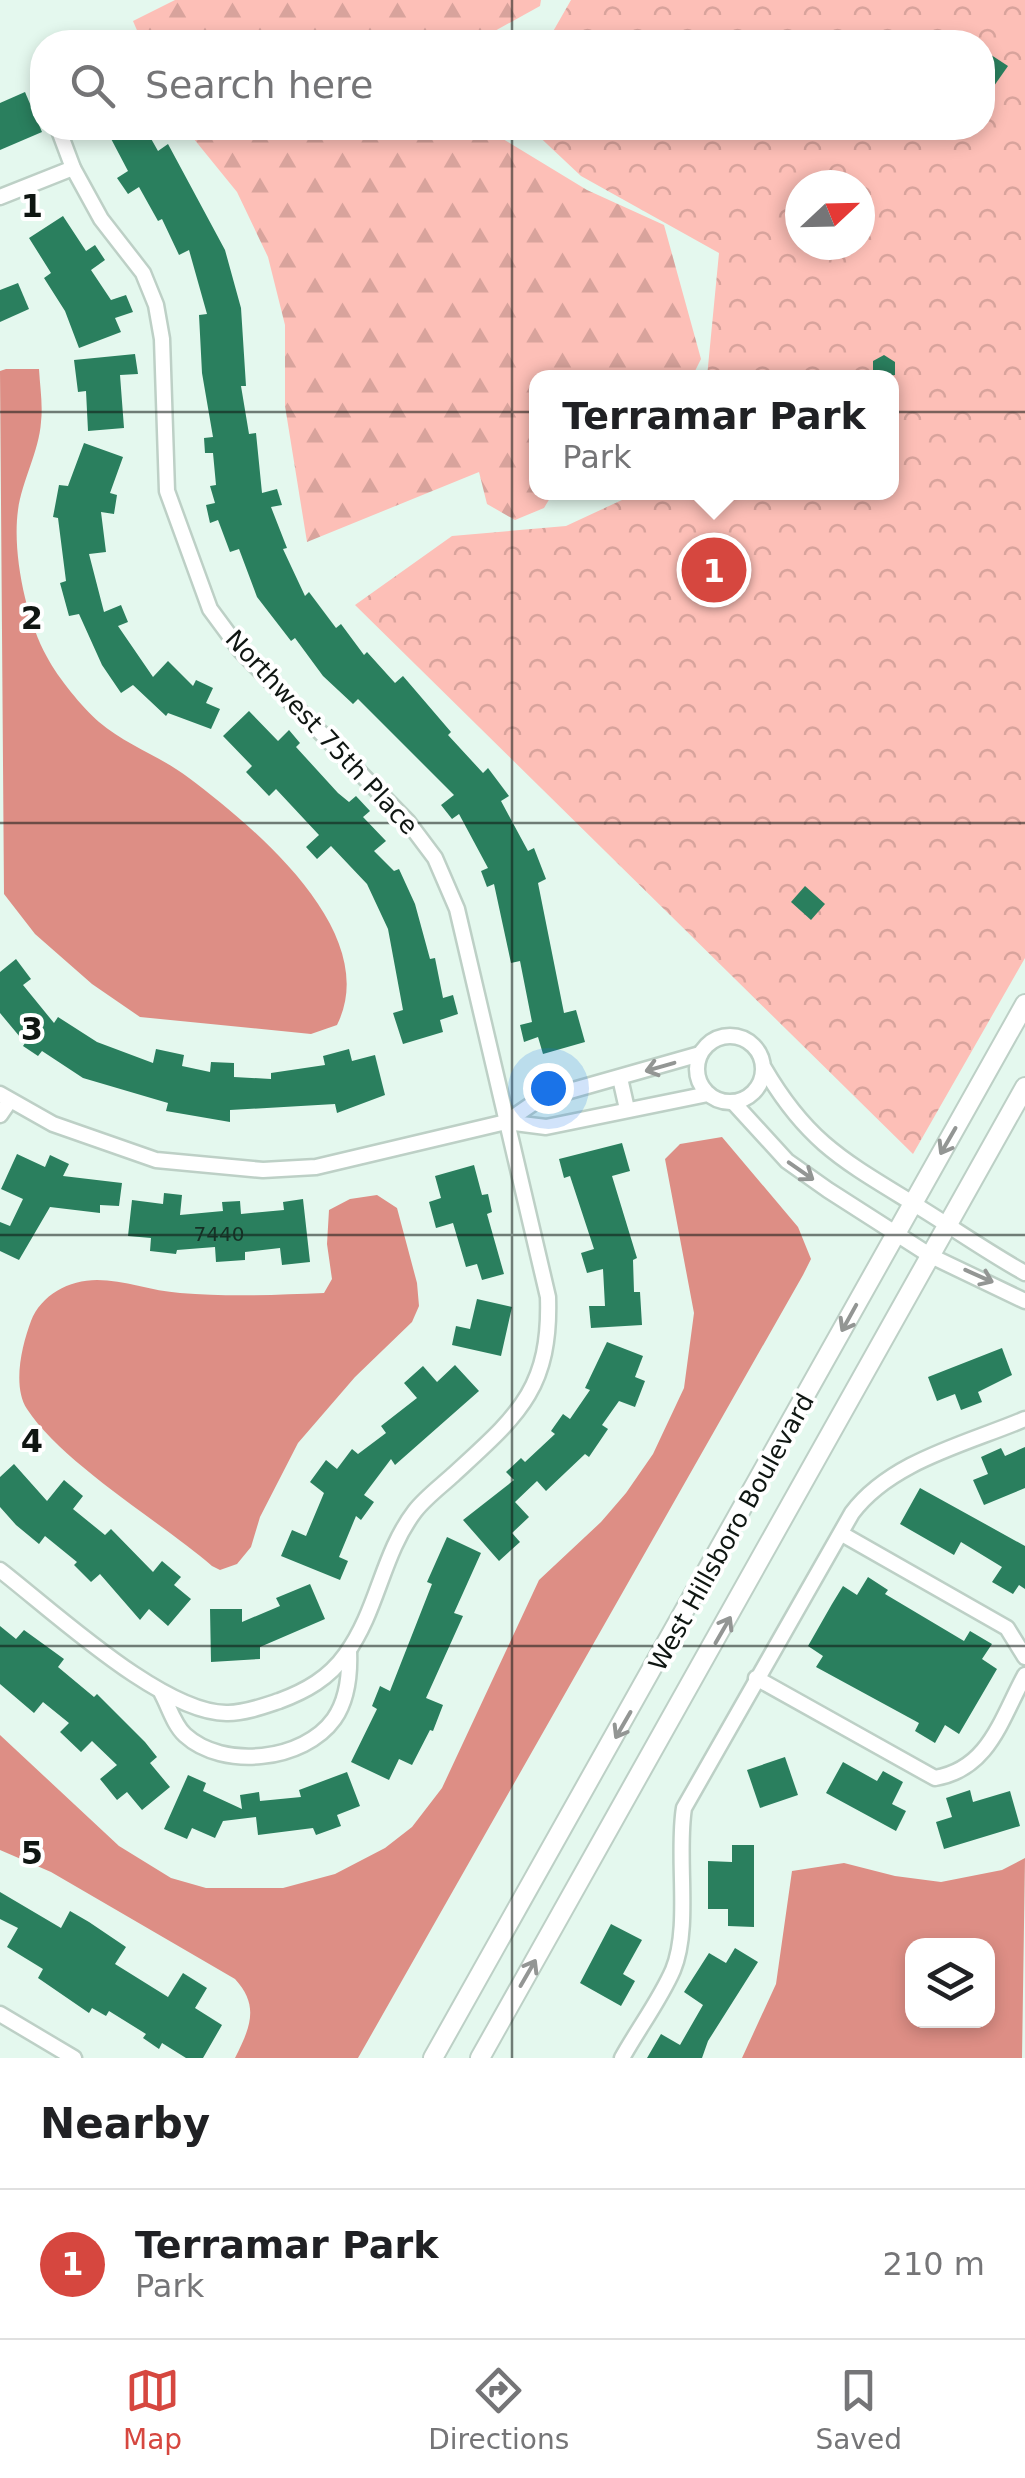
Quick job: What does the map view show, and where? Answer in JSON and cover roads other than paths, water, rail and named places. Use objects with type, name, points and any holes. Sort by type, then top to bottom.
[{"type":"street","name":"Northwest 75th Place","points":[[62,140],[101,218],[143,274],[156,305],[162,339],[162,436],[167,491],[186,552],[210,609],[241,651],[378,787],[435,858],[457,908],[548,1297],[549,1335],[541,1375],[521,1408],[416,1509],[394,1544],[368,1615],[349,1650]]},
{"type":"street","points":[[0,197],[73,168]]},
{"type":"street","name":"West Hillsboro Boulevard","points":[[433,2058],[658,1664],[1025,1004]]},
{"type":"street","points":[[0,1115],[5,1098],[53,1124],[156,1160],[263,1170],[316,1167],[506,1122],[538,1100],[700,1054],[715,1038],[737,1036],[756,1048],[785,1104],[813,1137],[850,1168],[1025,1274]]},
{"type":"street","points":[[700,1054],[697,1076],[708,1094]]},
{"type":"street","points":[[733,1102],[758,1088],[764,1068]]},
{"type":"street","points":[[620,1078],[627,1110]]},
{"type":"street","name":"West Hillsboro Boulevard","points":[[480,2058],[1025,1087]]},
{"type":"street","points":[[506,1122],[546,1128],[708,1094],[733,1102],[787,1161],[931,1256],[1025,1301]]},
{"type":"street","points":[[622,2058],[674,1969],[680,1942],[679,1837],[684,1808],[868,1491],[890,1476],[1025,1420]]},
{"type":"street","points":[[842,1534],[1007,1628],[1025,1657]]},
{"type":"street","points":[[0,1570],[162,1694],[195,1708],[228,1713],[300,1693],[328,1676],[349,1650]]},
{"type":"street","points":[[162,1694],[180,1731],[222,1756],[266,1754],[322,1733],[343,1704],[349,1650]]},
{"type":"street","points":[[756,1678],[934,1778],[960,1774],[978,1761],[1025,1674]]},
{"type":"street","points":[[0,2014],[74,2058]]},
{"type":"place","name":"Terramar Park","points":[[714,570]]}]
